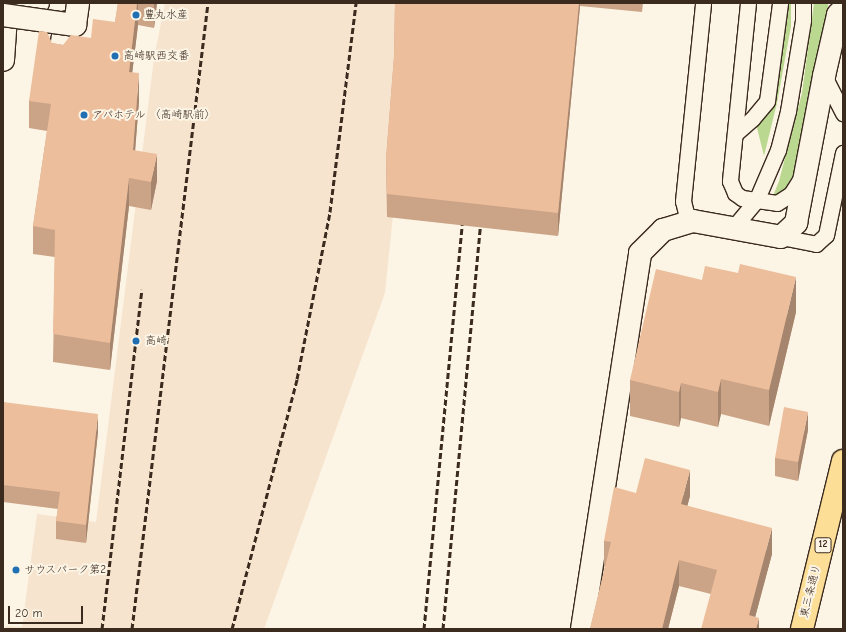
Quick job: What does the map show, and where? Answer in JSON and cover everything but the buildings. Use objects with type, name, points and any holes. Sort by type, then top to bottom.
[{"type":"main road","name":"東三条通り","points":[[802,629],[843,461]]},
{"type":"street","points":[[3,60],[7,3]]},
{"type":"street","points":[[16,3],[23,6],[38,3]]},
{"type":"street","points":[[3,15],[65,22],[75,25],[78,3]]},
{"type":"street","points":[[582,629],[640,253],[663,230],[693,221],[781,237],[796,223],[824,76],[840,9]]},
{"type":"street","points":[[59,61],[65,22]]},
{"type":"lane","points":[[693,221],[686,213],[683,201],[703,3]]},
{"type":"lane","points":[[748,3],[737,132],[730,181],[738,196],[756,201],[777,203],[791,194],[806,170]]},
{"type":"lane","points":[[737,132],[752,119],[767,101],[780,3]]},
{"type":"lane","points":[[733,228],[756,201],[778,150],[788,110],[803,20],[803,3]]},
{"type":"lane","points":[[824,76],[843,113]]},
{"type":"lane","points":[[781,237],[816,244],[826,235],[843,153]]},
{"type":"shaded area","points":[[165,3],[415,3],[385,293],[264,629],[5,629],[6,626],[22,627],[37,514],[96,522],[154,58]]},
{"type":"green space","points":[[787,3],[791,3],[791,26],[777,103],[764,156],[756,124],[764,116],[772,100],[785,25]]},
{"type":"green space","points":[[814,3],[828,3],[828,8],[793,175],[785,190],[773,196],[779,181],[802,93]]},
{"type":"railway","points":[[132,629],[208,3]]},
{"type":"railway","points":[[232,629],[297,379],[330,212],[356,3]]},
{"type":"railway","points":[[424,629],[463,215]]},
{"type":"railway","points":[[443,629],[481,216]]},
{"type":"railway","points":[[102,629],[142,289]]},
{"type":"place","name":"豊丸水産","points":[[136,15]]},
{"type":"place","name":"高崎駅西交番","points":[[115,56]]},
{"type":"place","name":"アパホテル 〈高崎駅前〉","points":[[84,115]]},
{"type":"place","name":"高崎","points":[[136,341]]},
{"type":"place","name":"サウスパーク第2","points":[[16,570]]}]
